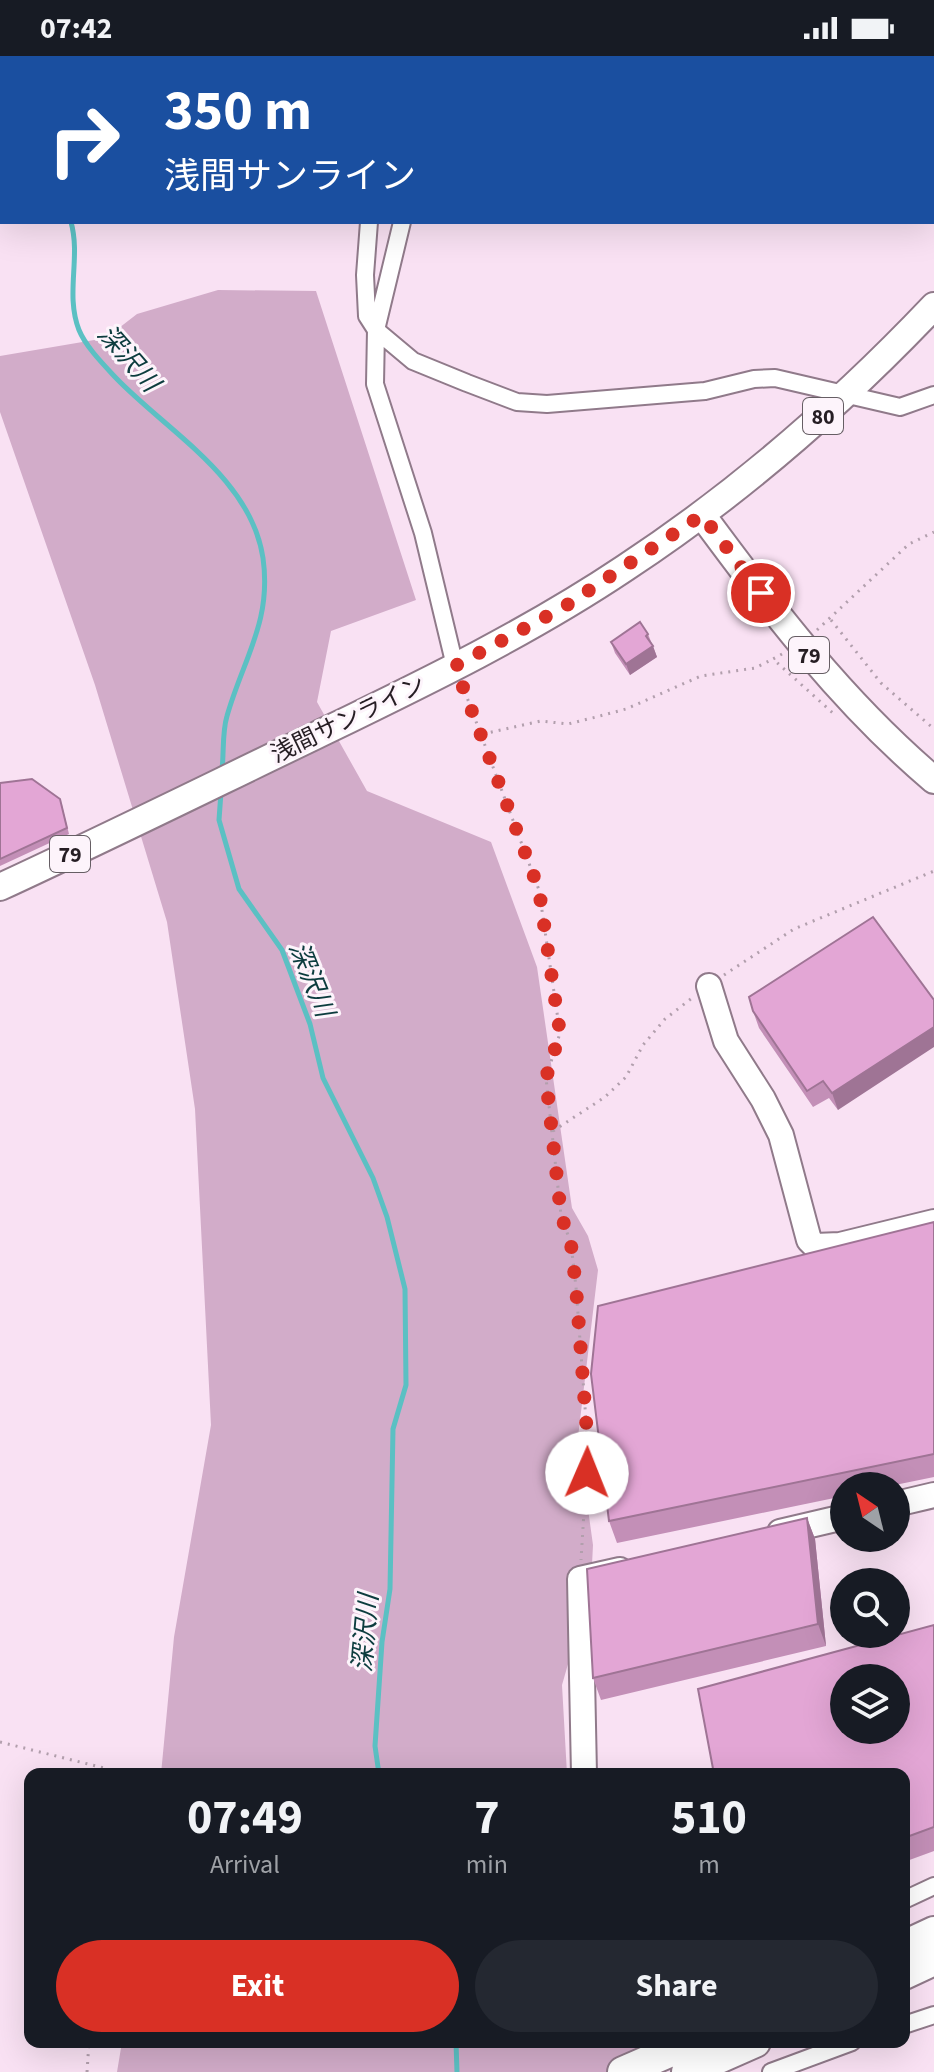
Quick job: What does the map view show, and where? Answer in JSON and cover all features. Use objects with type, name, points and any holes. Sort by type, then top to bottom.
[{"type":"highway","points":[[910,1943],[934,1932]]},
{"type":"highway","points":[[910,1971],[934,1960]]},
{"type":"highway","points":[[623,2072],[678,2048]]},
{"type":"highway","points":[[687,2072],[741,2048]]},
{"type":"main road","name":"浅間サンライン","points":[[0,887],[429,680],[564,607],[702,515],[762,469],[846,395],[934,306]]},
{"type":"main road","name":"79","points":[[702,515],[805,649],[859,710],[934,780]]},
{"type":"street","points":[[369,224],[365,275],[367,316],[376,330],[413,361],[517,402],[547,404],[705,391],[775,378],[900,407],[934,395]]},
{"type":"street","points":[[402,224],[376,330],[375,384],[423,533],[455,666]]},
{"type":"street","points":[[709,986],[726,1041],[763,1099],[781,1135],[809,1240],[815,1246],[840,1245],[934,1222]]},
{"type":"street","points":[[910,1501],[934,1495]]},
{"type":"street","points":[[751,1539],[830,1520]]},
{"type":"street","points":[[584,1768],[580,1579],[642,1565]]},
{"type":"street","points":[[910,1897],[934,1886]]},
{"type":"street","points":[[910,2023],[934,2015]]},
{"type":"street","points":[[771,2072],[792,2067],[838,2048]]},
{"type":"path","points":[[817,630],[909,544],[934,532]]},
{"type":"path","points":[[831,620],[881,683],[934,729]]},
{"type":"path","points":[[483,734],[541,721],[568,724],[626,709],[701,676],[755,668],[782,654]]},
{"type":"path","points":[[773,659],[843,721],[859,710]]},
{"type":"path","points":[[455,666],[539,890],[560,1033],[546,1078],[561,1215],[571,1244],[576,1287],[588,1447],[580,1579]]},
{"type":"path","points":[[553,1131],[605,1097],[626,1077],[643,1045],[665,1019],[753,954],[794,929],[934,871]]},
{"type":"path","points":[[0,1742],[104,1768]]},
{"type":"path","points":[[87,2072],[89,2048]]},
{"type":"shaded area","points":[[218,290],[316,291],[416,600],[331,631],[317,702],[367,791],[491,842],[537,967],[572,1208],[588,1236],[598,1270],[578,1437],[593,1545],[591,1584],[562,1685],[567,1768],[162,1768],[174,1637],[211,1425],[195,1109],[167,922],[95,685],[0,412],[0,356],[106,338],[137,314]]},
{"type":"shaded area","points":[[121,2048],[643,2048],[653,2072],[117,2072]]},
{"type":"building","points":[[640,622],[653,646],[626,664],[611,642]]},
{"type":"building","points":[[32,779],[60,799],[67,828],[0,859],[0,783]]},
{"type":"building","points":[[873,917],[934,1000],[934,1027],[832,1093],[823,1081],[807,1091],[753,1011],[749,997]]},
{"type":"building","points":[[934,1222],[934,1454],[847,1472],[830,1472],[830,1475],[609,1521],[591,1374],[598,1306]]},
{"type":"building","points":[[807,1518],[818,1624],[593,1678],[587,1569]]},
{"type":"building","points":[[934,1625],[934,1827],[910,1836],[910,1768],[713,1768],[698,1689],[849,1648],[910,1648],[910,1632]]},
{"type":"waterway","name":"深沢川","points":[[71,224],[73,303],[82,336],[116,378],[225,480],[255,529],[263,558],[265,581],[260,621],[225,722],[222,770]]},
{"type":"waterway","name":"深沢川","points":[[221,792],[219,820],[239,889],[282,950],[310,1024],[323,1078],[373,1178],[387,1217],[405,1289],[406,1385],[393,1429],[390,1589],[382,1642],[375,1746],[378,1768]]},
{"type":"waterway","name":"深沢川","points":[[456,2048],[457,2072]]},
{"type":"route","points":[[587,1473],[588,1447],[576,1287],[571,1244],[561,1215],[546,1078],[560,1033],[539,890],[455,666],[564,607],[702,515],[761,593]]}]
